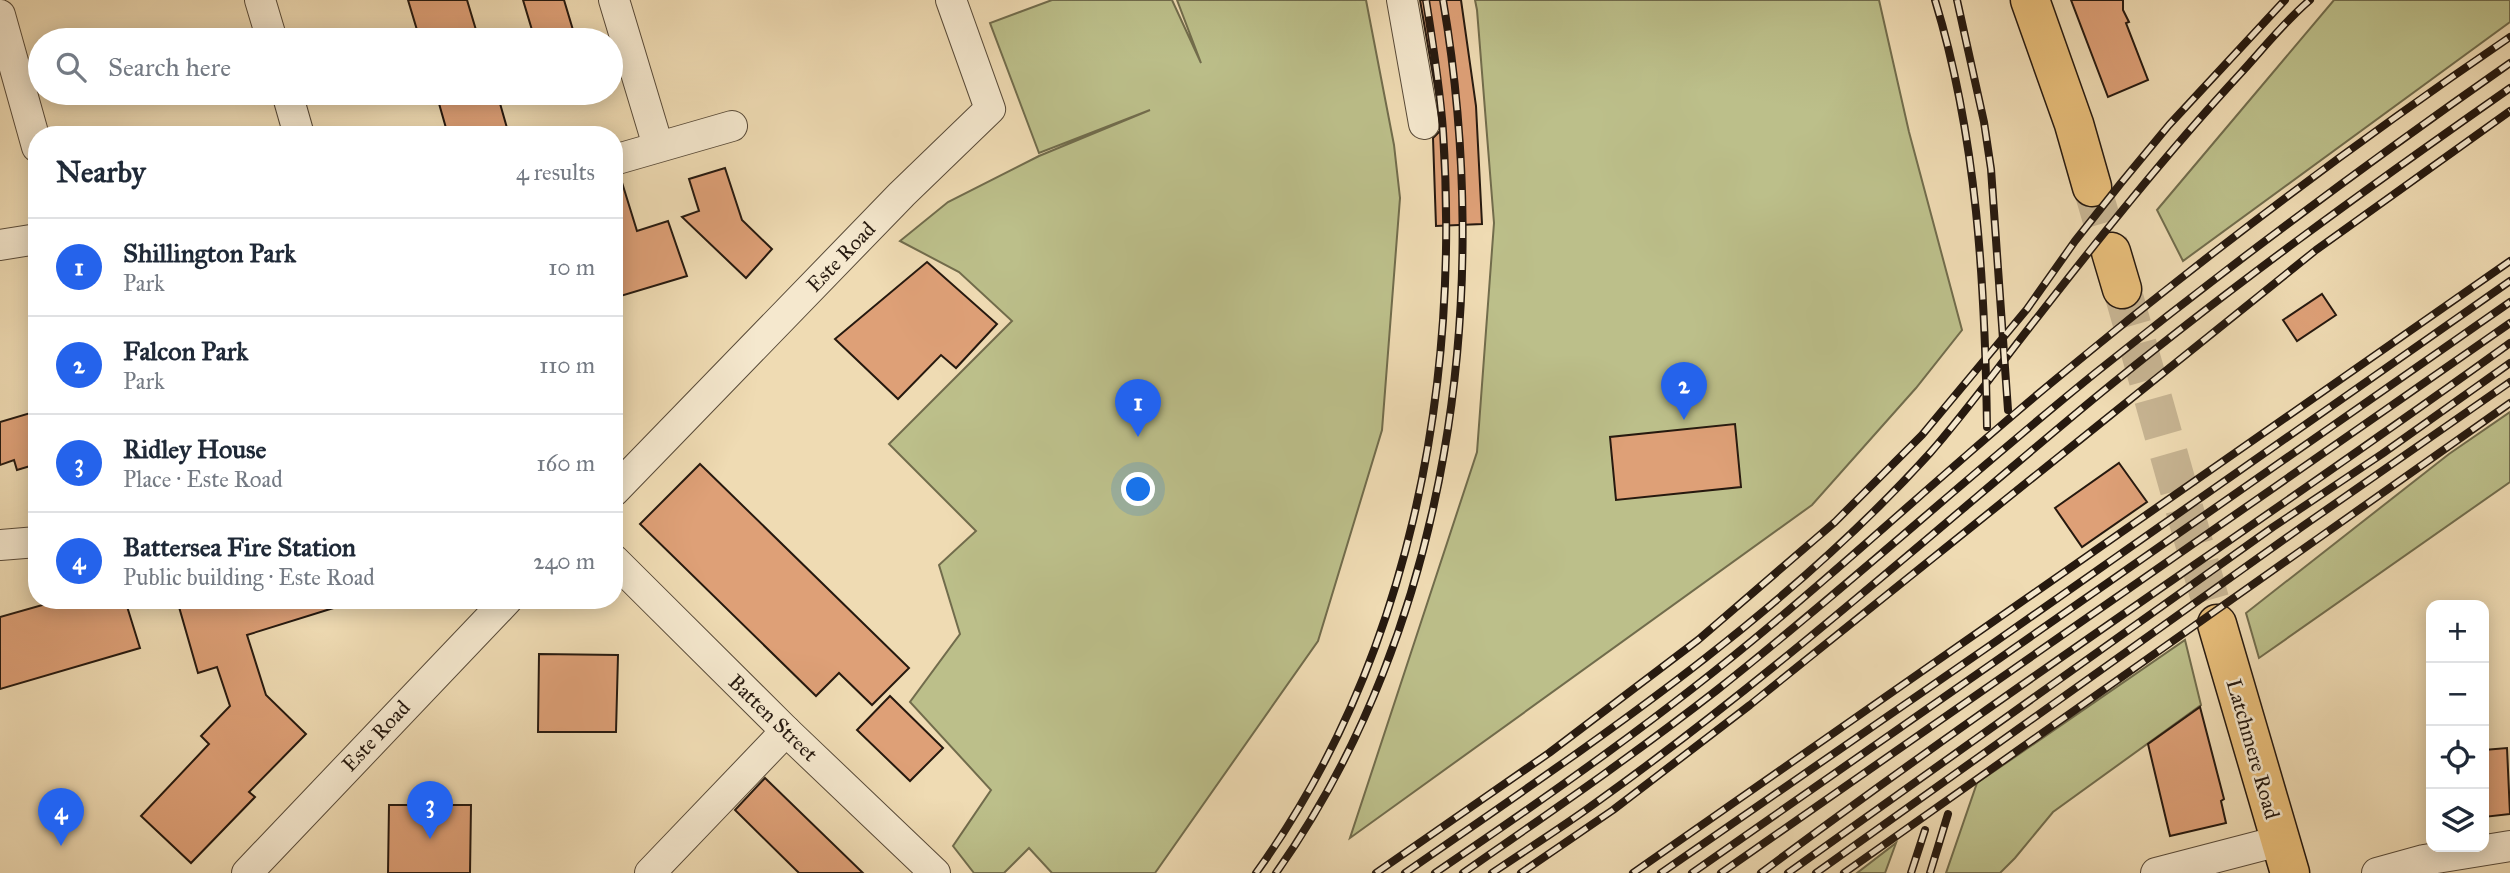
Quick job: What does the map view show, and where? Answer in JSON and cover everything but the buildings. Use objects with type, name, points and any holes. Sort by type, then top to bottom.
[{"type":"highway","points":[[2030,0],[2061,84],[2092,187]]},
{"type":"highway","points":[[2111,252],[2122,289]]},
{"type":"highway","name":"Latchmere Road","points":[[2217,624],[2285,857]]},
{"type":"street","points":[[260,0],[268,28]]},
{"type":"street","points":[[614,0],[622,28]]},
{"type":"street","name":"Este Road","points":[[623,482],[902,194],[990,109],[951,0]]},
{"type":"street","points":[[1402,0],[1424,124]]},
{"type":"street","points":[[0,15],[31,126]]},
{"type":"street","points":[[623,31],[657,146]]},
{"type":"street","points":[[290,105],[296,126]]},
{"type":"street","points":[[623,157],[732,126]]},
{"type":"street","points":[[0,245],[28,240]]},
{"type":"street","points":[[0,545],[28,543]]},
{"type":"street","name":"Batten Street","points":[[623,569],[786,731],[935,873]]},
{"type":"street","name":"Este Road","points":[[247,873],[498,609]]},
{"type":"street","points":[[650,873],[786,731]]},
{"type":"street","points":[[2377,873],[2424,860],[2510,846]]},
{"type":"street","points":[[2156,873],[2285,857]]},
{"type":"green space","points":[[1052,0],[1172,0],[1201,63],[1177,0],[1366,0],[1394,145],[1400,198],[1382,430],[1318,641],[1155,873],[1052,873],[1029,848],[1004,873],[974,873],[953,846],[991,790],[910,702],[960,634],[939,565],[976,531],[889,444],[1012,321],[959,272],[900,241],[948,202],[1039,156],[1150,110],[1039,153],[990,23]]},
{"type":"green space","points":[[1475,0],[1879,0],[1909,132],[1962,330],[1916,388],[1812,505],[1350,838],[1477,452],[1494,223]]},
{"type":"green space","points":[[2334,0],[2510,0],[2510,22],[2183,261],[2157,210]]},
{"type":"green space","points":[[2510,412],[2510,482],[2259,658],[2246,613],[2449,454]]},
{"type":"green space","points":[[2185,640],[2201,705],[2053,812],[2000,873],[1946,873],[1977,783]]},
{"type":"green space","points":[[1896,843],[1885,873],[1857,873]]},
{"type":"tunnel","points":[[2092,187],[2111,252]]},
{"type":"tunnel","points":[[2122,289],[2217,624]]},
{"type":"railway","points":[[1256,873],[1309,791],[1352,704],[1387,613],[1413,519],[1432,423],[1442,326],[1446,228],[1442,115],[1426,0]]},
{"type":"railway","points":[[1276,873],[1335,776],[1383,673],[1419,565],[1444,454],[1458,340],[1463,226],[1457,112],[1443,0]]},
{"type":"railway","points":[[1935,0],[1961,105],[1976,212],[1984,320],[1987,427]]},
{"type":"railway","points":[[1957,0],[1984,122],[1991,169],[2008,410]]},
{"type":"railway","points":[[1376,873],[1549,753],[1698,640],[1835,522],[1922,435],[2027,309],[2075,241],[2169,125],[2285,0]]},
{"type":"railway","points":[[1405,873],[1680,678],[1746,626],[1872,514],[1943,438],[2106,231],[2185,136],[2282,26],[2310,0]]},
{"type":"railway","points":[[1435,873],[1564,784],[1690,691],[1807,595],[2020,409],[2166,290],[2336,160],[2510,37]]},
{"type":"railway","points":[[1463,873],[1717,690],[2145,333],[2299,215],[2510,63]]},
{"type":"railway","points":[[1492,873],[1594,804],[1722,708],[2193,319],[2510,88]]},
{"type":"railway","points":[[1521,873],[1613,810],[1750,705],[2316,250],[2510,111]]},
{"type":"railway","points":[[1633,873],[2510,261]]},
{"type":"railway","points":[[1661,873],[2510,281]]},
{"type":"railway","points":[[1692,873],[2510,302]]},
{"type":"railway","points":[[1721,873],[2510,323]]},
{"type":"railway","points":[[1761,873],[2040,672],[2510,343]]},
{"type":"railway","points":[[1788,873],[2273,527],[2510,363]]},
{"type":"railway","points":[[1816,873],[2510,382]]},
{"type":"railway","points":[[1844,873],[2510,403]]},
{"type":"railway","points":[[1930,873],[1948,814]]},
{"type":"railway","points":[[1911,873],[1925,830]]},
{"type":"place","name":"Falcon Park","points":[[1684,420]]},
{"type":"place","name":"Shillington Park","points":[[1138,437]]},
{"type":"place","name":"Ridley House","points":[[430,839]]},
{"type":"place","name":"Battersea Fire Station","points":[[61,846]]}]
